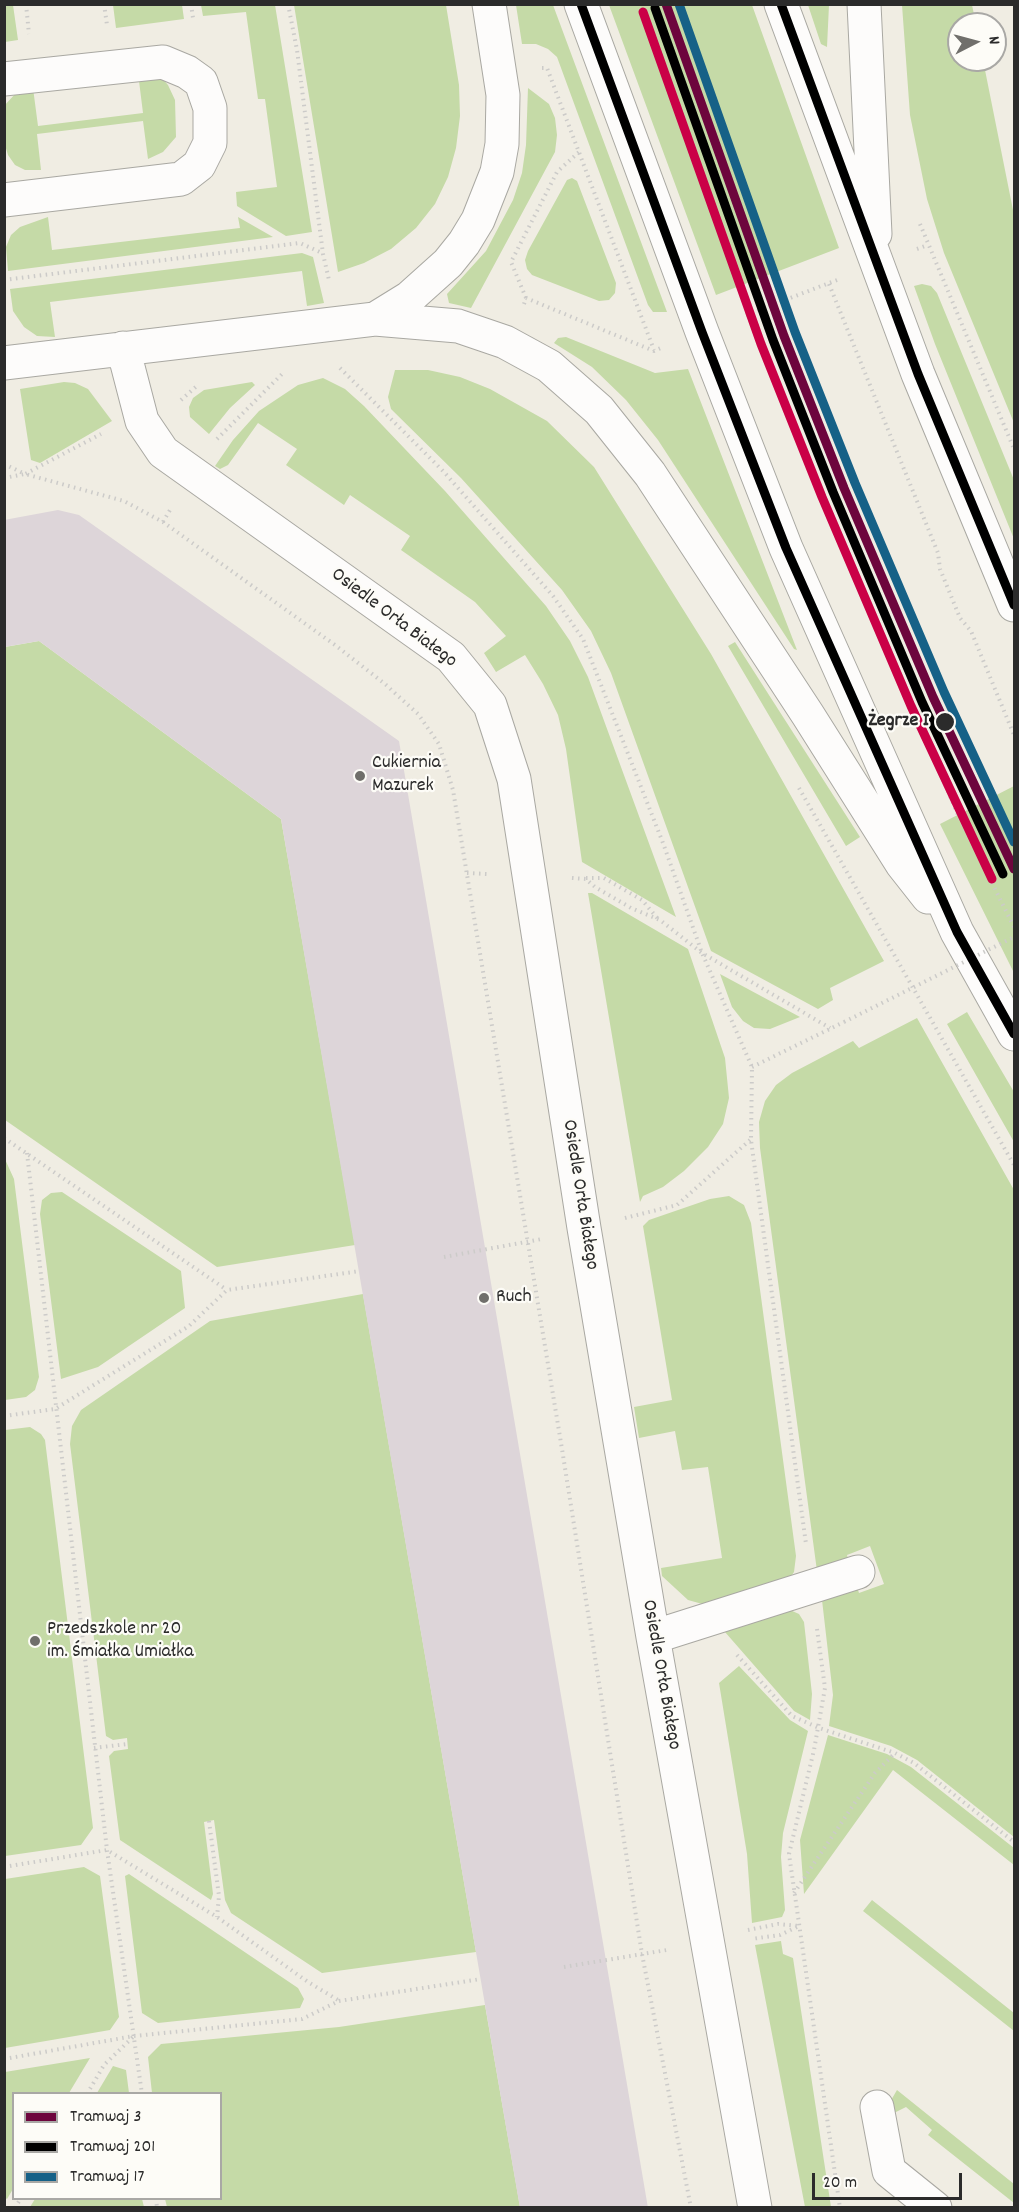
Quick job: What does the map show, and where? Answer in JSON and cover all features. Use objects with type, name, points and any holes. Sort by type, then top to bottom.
[{"type":"street","points":[[375,319],[422,287],[464,243],[478,220],[497,172],[504,121],[504,95],[489,4]]},
{"type":"street","points":[[581,4],[684,283],[786,548],[957,932],[1014,1034]]},
{"type":"street","points":[[781,4],[876,266],[918,374],[1014,605]]},
{"type":"street","points":[[864,4],[876,266]]},
{"type":"street","points":[[4,79],[164,62],[187,72],[201,82],[210,108],[210,143],[199,165],[181,179],[4,200]]},
{"type":"street","points":[[4,363],[375,319],[458,326],[505,342],[566,379],[614,426],[683,523],[902,864],[957,932]]},
{"type":"street","name":"Osiedle Orła Białego","points":[[123,348],[142,421],[163,452],[451,657],[490,705],[514,779],[584,1228],[653,1637],[755,2208]]},
{"type":"street","points":[[653,1637],[858,1572]]},
{"type":"street","points":[[877,2106],[889,2171],[935,2208]]},
{"type":"path","points":[[26,4],[30,39]]},
{"type":"path","points":[[105,4],[107,29]]},
{"type":"path","points":[[191,4],[193,18]]},
{"type":"path","points":[[288,4],[297,50],[323,254],[336,324]]},
{"type":"path","points":[[547,68],[654,351]]},
{"type":"path","points":[[526,298],[511,262],[557,172],[579,152]]},
{"type":"path","points":[[917,216],[1014,449]]},
{"type":"path","points":[[4,280],[300,243],[323,254]]},
{"type":"path","points":[[329,279],[339,278]]},
{"type":"path","points":[[829,284],[938,553],[940,569],[960,618],[971,631],[1014,735]]},
{"type":"path","points":[[748,315],[958,815],[1014,927]]},
{"type":"path","points":[[335,369],[342,368],[444,472],[553,596],[583,639],[663,843],[702,953],[752,1067],[1014,937]]},
{"type":"path","points":[[163,522],[216,441],[282,374],[293,373]]},
{"type":"path","points":[[4,464],[25,474],[124,501],[163,522],[326,638],[385,684],[418,714],[439,744],[453,790],[642,1954],[691,2208]]},
{"type":"path","points":[[4,478],[25,474]]},
{"type":"path","points":[[797,784],[1014,1165]]},
{"type":"path","points":[[586,879],[604,878],[642,900],[660,920],[702,953],[830,1028]]},
{"type":"path","points":[[595,887],[631,908],[660,920]]},
{"type":"path","points":[[4,1138],[227,1290]]},
{"type":"path","points":[[444,1257],[528,1243],[677,1205],[751,1140]]},
{"type":"path","points":[[27,1153],[94,1748],[142,2092]]},
{"type":"path","points":[[4,1416],[55,1409],[189,1326],[227,1290],[360,1271]]},
{"type":"path","points":[[734,1651],[792,1716],[819,1728],[895,1753],[914,1763],[1014,1842]]},
{"type":"path","points":[[94,1748],[127,1744]]},
{"type":"path","points":[[794,1894],[875,1773],[895,1753]]},
{"type":"path","points":[[209,1821],[219,1896],[217,1917]]},
{"type":"path","points":[[4,1867],[107,1850],[217,1917],[308,1982],[339,2001]]},
{"type":"path","points":[[743,1934],[750,1929],[777,1924],[799,1926],[780,1935],[754,1939]]},
{"type":"path","points":[[564,1967],[642,1954]]},
{"type":"path","points":[[4,2059],[134,2036],[302,2019],[339,2001],[481,1979]]},
{"type":"path","points":[[88,2092],[104,2065],[134,2036]]},
{"type":"green space","points":[[4,5],[13,5],[18,40],[5,42]]},
{"type":"green space","points":[[113,5],[182,5],[184,19],[116,28]]},
{"type":"green space","points":[[201,5],[275,5],[312,232],[286,236],[237,206],[236,192],[277,187],[265,99],[258,99],[246,12],[203,16]]},
{"type":"green space","points":[[294,5],[446,5],[459,85],[460,116],[456,148],[448,177],[435,204],[416,228],[391,249],[364,263],[338,272]]},
{"type":"green space","points":[[516,5],[553,5],[667,312],[653,312],[648,305],[557,57],[548,49],[536,44],[522,44]]},
{"type":"green space","points":[[609,5],[752,5],[839,248],[716,295]]},
{"type":"green space","points":[[808,5],[829,5],[827,47],[821,44]]},
{"type":"green space","points":[[902,5],[972,5],[973,12],[947,12],[947,72],[985,72],[1014,215],[1014,423],[944,253],[927,199],[910,115]]},
{"type":"green space","points":[[138,73],[161,77],[168,85],[175,100],[176,137],[163,152],[148,159],[143,121],[37,134],[41,170],[25,170],[15,165],[8,155],[5,145],[4,106],[16,93],[33,88],[38,126],[143,113]]},
{"type":"green space","points":[[528,88],[549,104],[555,118],[557,135],[555,152],[471,308],[449,303],[447,294],[486,251],[513,200],[522,173],[526,145]]},
{"type":"green space","points":[[572,178],[577,181],[616,283],[615,293],[609,300],[599,301],[532,275],[527,269],[525,260],[528,251],[567,180]]},
{"type":"green space","points":[[48,217],[52,250],[240,228],[238,217],[273,237],[8,271],[6,247],[11,235],[20,227]]},
{"type":"green space","points":[[302,253],[313,257],[324,303],[307,306],[302,271],[50,302],[55,337],[37,336],[24,327],[13,311],[10,289]]},
{"type":"green space","points":[[922,284],[931,286],[937,293],[1014,480],[1014,539],[914,286]]},
{"type":"green space","points":[[566,337],[655,373],[688,369],[797,650],[794,649],[658,440],[626,400],[592,367],[554,343],[558,338]]},
{"type":"green space","points":[[395,370],[428,370],[460,377],[490,389],[547,421],[594,467],[711,654],[884,961],[830,988],[833,1000],[818,1009],[711,951],[611,673],[591,631],[562,590],[461,478],[391,409],[388,397]]},
{"type":"green space","points":[[323,378],[345,389],[364,406],[445,491],[546,606],[570,641],[588,677],[676,917],[582,862],[566,749],[558,715],[543,684],[525,655],[496,672],[484,653],[506,636],[475,602],[401,550],[410,536],[350,495],[344,505],[286,465],[297,449],[258,423],[228,465],[220,469],[215,466],[233,440],[259,411],[298,385]]},
{"type":"green space","points":[[64,382],[75,383],[88,389],[112,421],[40,463],[31,460],[20,389]]},
{"type":"green space","points":[[252,382],[255,385],[230,408],[209,434],[190,417],[189,407],[193,398],[204,390]]},
{"type":"green space","points":[[39,641],[281,819],[355,1245],[217,1267],[5,1120],[5,647]]},
{"type":"green space","points":[[735,642],[860,837],[846,846],[728,646]]},
{"type":"green space","points":[[1014,786],[1014,973],[940,824]]},
{"type":"green space","points":[[588,893],[592,893],[688,949],[725,1058],[729,1098],[723,1124],[708,1147],[684,1171],[663,1187],[643,1196],[640,1202]]},
{"type":"green space","points":[[720,974],[800,1017],[770,1029],[754,1028],[743,1021],[732,1007]]},
{"type":"green space","points":[[967,1012],[1014,1092],[1014,1142],[947,1024]]},
{"type":"green space","points":[[917,1018],[1014,1190],[1014,1837],[917,1760],[891,1746],[829,1726],[833,1695],[822,1600],[857,1587],[859,1593],[884,1584],[870,1546],[847,1555],[848,1559],[817,1571],[760,1148],[759,1122],[765,1101],[776,1085],[792,1073],[853,1041],[859,1048]]},
{"type":"green space","points":[[4,1157],[14,1179],[39,1377],[35,1390],[26,1397],[5,1400]]},
{"type":"green space","points":[[62,1192],[181,1271],[185,1308],[98,1367],[61,1379],[40,1214],[42,1200],[51,1193]]},
{"type":"green space","points":[[729,1196],[744,1205],[751,1223],[796,1556],[794,1572],[787,1582],[713,1607],[688,1600],[662,1576],[661,1568],[722,1558],[708,1467],[682,1470],[675,1431],[639,1438],[634,1407],[672,1400],[643,1226],[649,1220],[710,1199]]},
{"type":"green space","points":[[363,1294],[476,1952],[322,1973],[231,1913],[225,1900],[214,1820],[204,1822],[213,1894],[211,1900],[120,1840],[109,1756],[114,1751],[128,1749],[127,1738],[113,1740],[106,1736],[70,1444],[72,1426],[81,1410],[210,1321]]},
{"type":"green space","name":"Przedszkole nr 20 im. Śmiałka Umiałka","points":[[30,1427],[41,1434],[45,1440],[93,1828],[81,1845],[5,1856],[5,1430]]},
{"type":"green space","points":[[790,1610],[799,1614],[804,1622],[812,1694],[810,1720],[794,1711],[725,1632]]},
{"type":"green space","points":[[739,1666],[790,1720],[808,1731],[783,1833],[781,1857],[785,1910],[782,1917],[752,1923],[747,1854],[719,1683]]},
{"type":"green space","points":[[828,1735],[887,1754],[911,1767],[1014,1848],[1014,1865],[893,1770],[804,1894],[800,1840]]},
{"type":"green space","points":[[84,1867],[100,1876],[119,2017],[110,2030],[5,2048],[5,1879]]},
{"type":"green space","points":[[129,1874],[298,1988],[304,1999],[300,2008],[158,2023],[142,2013],[125,1876]]},
{"type":"green space","points":[[872,1900],[1014,2013],[1014,2031],[863,1911]]},
{"type":"green space","points":[[781,1941],[783,1954],[793,1958],[831,2207],[805,2207],[755,1945]]},
{"type":"green space","points":[[485,2005],[520,2207],[167,2207],[165,2200],[222,2200],[222,2092],[152,2092],[148,2057],[161,2044],[339,2027]]},
{"type":"green space","points":[[90,2058],[70,2092],[12,2092],[12,2191],[7,2199],[4,2197],[5,2072]]},
{"type":"green space","points":[[113,2066],[126,2070],[129,2092],[98,2092]]},
{"type":"green space","points":[[897,2090],[1014,2184],[1014,2203],[928,2135],[932,2130],[906,2107],[888,2116],[890,2102]]},
{"type":"green space","points":[[34,2200],[142,2200],[144,2207],[30,2207]]},
{"type":"building","points":[[58,510],[79,515],[399,741],[648,2208],[520,2208],[281,819],[39,641],[4,647],[4,520]]},
{"type":"tram line","name":"3","points":[[666,4],[784,336],[844,488],[933,697],[1014,869]]},
{"type":"tram line","name":"17","points":[[679,4],[795,332],[855,483],[944,692],[1014,842]]},
{"type":"tram line","name":"201","points":[[655,8],[773,340],[833,492],[922,702],[1003,874]]},
{"type":"transit line","points":[[581,4],[702,332],[786,548],[957,932],[1014,1034]]},
{"type":"transit line","points":[[781,4],[918,374],[1014,605]]},
{"type":"transit line","points":[[643,12],[761,344],[822,497],[911,706],[992,879]]},
{"type":"place","name":"Żegrze I","points":[[945,722]]},
{"type":"place","name":"Cukiernia Mazurek","points":[[360,776]]},
{"type":"place","name":"Ruch","points":[[484,1298]]},
{"type":"place","name":"Przedszkole nr 20 im. Śmiałka Umiałka","points":[[35,1641]]}]
